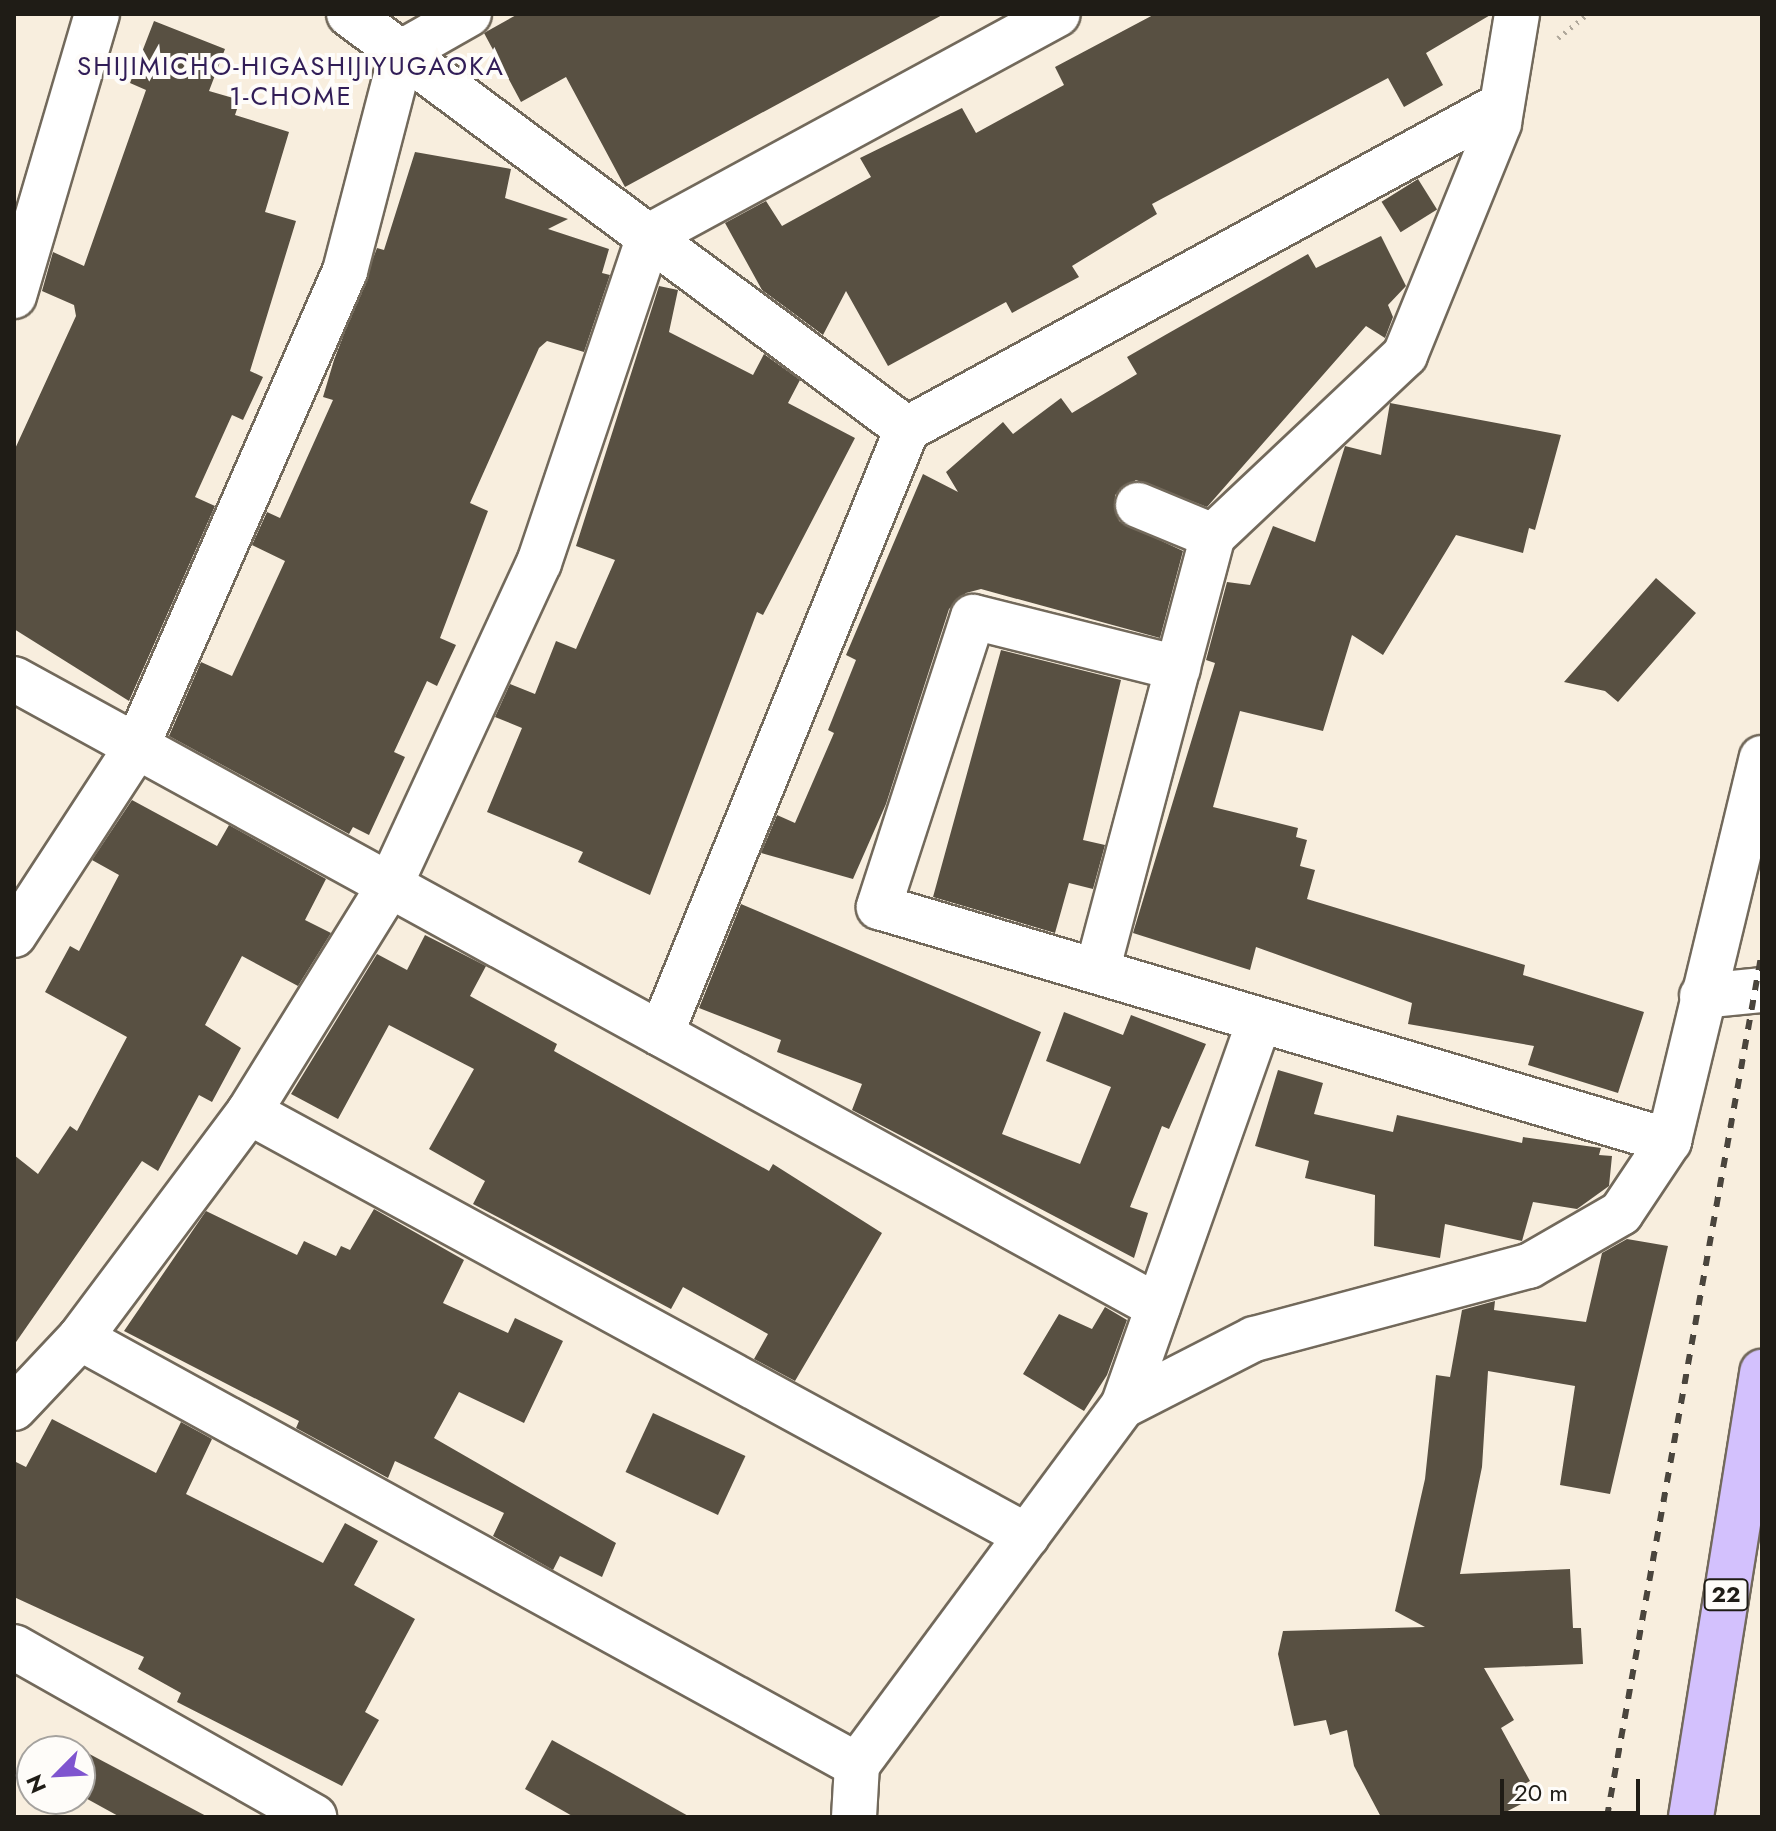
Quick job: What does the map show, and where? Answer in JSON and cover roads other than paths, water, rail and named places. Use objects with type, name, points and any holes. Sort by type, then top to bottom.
[{"type":"main road","name":"22","points":[[1691,1817],[1762,1372]]},
{"type":"street","points":[[14,296],[97,14]]},
{"type":"street","points":[[349,14],[907,429]]},
{"type":"street","points":[[14,935],[137,746],[345,271],[402,52],[469,14]]},
{"type":"street","points":[[14,1408],[80,1338],[249,1112],[390,885],[539,563],[649,236],[1058,14]]},
{"type":"street","points":[[1097,971],[1213,536],[1405,355],[1501,105],[1517,14]]},
{"type":"street","points":[[661,1034],[907,429],[1501,105]]},
{"type":"street","points":[[1138,505],[1213,536]]},
{"type":"street","points":[[1178,668],[973,617],[879,907],[1097,971],[1258,1024],[1669,1141]]},
{"type":"street","points":[[14,679],[1158,1307]]},
{"type":"street","points":[[1123,1406],[1254,1339],[1529,1266],[1621,1213],[1669,1141],[1762,758]]},
{"type":"street","points":[[1702,996],[1762,990]]},
{"type":"street","points":[[854,1817],[857,1765],[1123,1406],[1258,1024]]},
{"type":"street","points":[[249,1112],[1027,1536]]},
{"type":"street","points":[[80,1338],[857,1765]]},
{"type":"street","points":[[14,1647],[314,1817]]},
{"type":"railway","points":[[1607,1817],[1762,951]]},
{"type":"district","name":"SHIJIMICHO-HIGASHIJIYUGAOKA 1-CHOME","points":[[291,82]]}]
